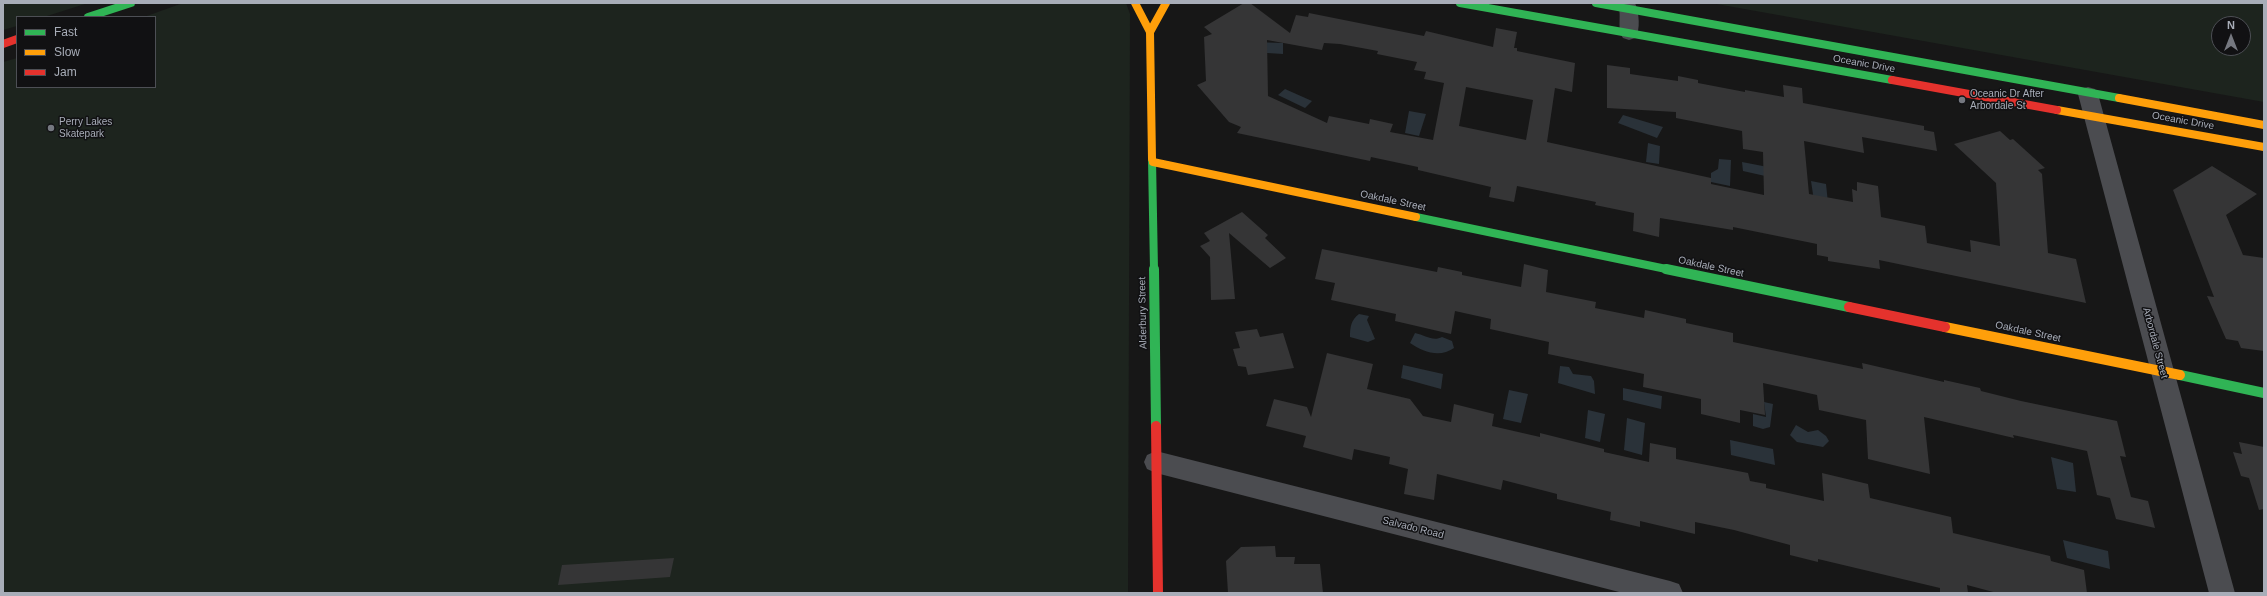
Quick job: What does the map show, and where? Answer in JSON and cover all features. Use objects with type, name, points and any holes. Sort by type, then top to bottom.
[{"type":"street","points":[[91,16],[131,3]]},
{"type":"street","name":"Alderbury Street","points":[[1135,3],[1150,32],[1158,593]]},
{"type":"street","points":[[1150,32],[1166,3]]},
{"type":"street","name":"Oceanic Drive","points":[[1596,3],[1628,6],[2088,94],[2264,125]]},
{"type":"street","name":"Oceanic Drive","points":[[1468,4],[2264,147]]},
{"type":"street","points":[[1628,6],[1629,34]]},
{"type":"street","points":[[3,44],[16,39]]},
{"type":"street","name":"Arbordale Street","points":[[2088,94],[2222,593]]},
{"type":"street","name":"Oakdale Street","points":[[1153,162],[2264,393]]},
{"type":"street","name":"Salvado Road","points":[[1156,462],[1670,593]]},
{"type":"shaded area","points":[[3,3],[88,3],[47,16],[16,16],[16,26],[3,30]]},
{"type":"shaded area","points":[[183,3],[1126,3],[1130,14],[1128,593],[3,593],[3,62],[16,58],[16,88],[156,88],[156,16],[147,16]]},
{"type":"shaded area","points":[[1711,3],[2264,3],[2264,102]]},
{"type":"shaded area","points":[[1252,42],[1283,43],[1283,54],[1252,52]]},
{"type":"shaded area","points":[[1285,89],[1312,101],[1305,108],[1278,95]]},
{"type":"shaded area","points":[[1409,111],[1426,114],[1419,136],[1405,133]]},
{"type":"shaded area","points":[[1623,115],[1663,127],[1657,138],[1618,123]]},
{"type":"shaded area","points":[[1648,143],[1660,146],[1659,164],[1646,162]]},
{"type":"shaded area","points":[[1719,159],[1731,160],[1730,186],[1711,182],[1711,173],[1718,169]]},
{"type":"shaded area","points":[[1742,162],[1773,168],[1774,178],[1743,171]]},
{"type":"shaded area","points":[[1811,181],[1826,184],[1828,203],[1814,201]]},
{"type":"shaded area","points":[[1359,314],[1369,316],[1367,320],[1375,339],[1368,342],[1350,337],[1352,324],[1354,319]]},
{"type":"shaded area","points":[[1415,333],[1435,339],[1442,337],[1452,341],[1454,348],[1443,353],[1432,353],[1420,349],[1410,343]]},
{"type":"shaded area","points":[[1403,365],[1443,374],[1441,389],[1401,378]]},
{"type":"shaded area","points":[[1560,366],[1569,367],[1573,374],[1591,376],[1594,381],[1595,394],[1558,383]]},
{"type":"shaded area","points":[[1623,388],[1662,396],[1661,409],[1623,400]]},
{"type":"shaded area","points":[[1509,390],[1528,394],[1521,423],[1503,419]]},
{"type":"shaded area","points":[[1764,402],[1773,404],[1770,427],[1763,429],[1753,426],[1753,414],[1766,417]]},
{"type":"shaded area","points":[[1588,410],[1605,414],[1600,442],[1585,438]]},
{"type":"shaded area","points":[[1627,418],[1645,423],[1642,455],[1624,450]]},
{"type":"shaded area","points":[[1796,425],[1808,432],[1818,430],[1826,436],[1829,441],[1823,447],[1797,442],[1790,435]]},
{"type":"shaded area","points":[[1730,440],[1773,449],[1775,465],[1731,455]]},
{"type":"shaded area","points":[[2051,457],[2073,463],[2076,492],[2057,489]]},
{"type":"shaded area","points":[[2063,540],[2108,551],[2110,569],[2067,558]]},
{"type":"building","points":[[1244,3],[1250,3],[1290,33],[1296,15],[1308,17],[1309,13],[1424,36],[1426,31],[1493,47],[1496,28],[1517,32],[1514,48],[1517,48],[1517,51],[1575,63],[1572,92],[1555,88],[1547,142],[1711,178],[1711,184],[1764,195],[1763,152],[1743,149],[1742,131],[1676,118],[1676,112],[1607,108],[1607,65],[1630,68],[1630,74],[1678,81],[1678,76],[1698,80],[1698,83],[1745,92],[1745,90],[1784,97],[1783,85],[1802,88],[1803,103],[1924,126],[1924,130],[1934,132],[1937,151],[1862,137],[1864,153],[1804,141],[1809,194],[1853,202],[1852,189],[1857,191],[1857,182],[1878,186],[1881,217],[1925,226],[1927,243],[1971,252],[1970,240],[2000,246],[1996,183],[1954,144],[2000,131],[2010,140],[2013,139],[2045,168],[2038,170],[2042,174],[2048,253],[2076,259],[2086,303],[1879,260],[1880,269],[1828,261],[1828,257],[1817,255],[1817,244],[1733,227],[1733,230],[1660,218],[1659,237],[1633,231],[1634,213],[1595,205],[1596,202],[1517,186],[1514,202],[1489,197],[1491,187],[1418,170],[1418,167],[1371,157],[1370,161],[1237,133],[1241,127],[1229,122],[1197,85],[1206,81],[1204,37],[1212,34],[1204,27]],"holes":[[[1267,40],[1322,50],[1324,43],[1340,44],[1378,51],[1377,54],[1417,62],[1414,70],[1426,72],[1424,79],[1444,83],[1433,140],[1390,132],[1393,124],[1370,119],[1369,124],[1329,116],[1327,123],[1268,96]],[[1466,87],[1533,100],[1526,140],[1459,126]]]},
{"type":"building","points":[[2212,166],[2257,194],[2226,215],[2243,255],[2264,258],[2264,351],[2241,348],[2238,341],[2226,339],[2207,296],[2214,297],[2173,190]]},
{"type":"building","points":[[1242,212],[1268,235],[1265,238],[1286,258],[1270,268],[1229,233],[1235,299],[1211,300],[1210,257],[1200,246],[1210,241],[1204,233]]},
{"type":"building","points":[[1322,249],[1437,272],[1438,267],[1462,272],[1462,275],[1521,287],[1524,264],[1548,270],[1546,292],[1596,302],[1595,308],[1644,318],[1645,310],[1686,319],[1686,323],[1733,333],[1733,342],[1863,369],[1862,363],[1944,382],[1944,380],[1980,388],[1981,391],[2021,401],[2117,421],[2126,457],[2120,456],[2131,497],[2148,501],[2155,528],[2116,519],[2110,498],[2097,495],[2087,451],[2013,435],[2014,438],[1924,417],[1930,474],[1868,459],[1866,420],[1819,410],[1817,395],[1763,383],[1765,415],[1740,410],[1740,423],[1701,414],[1701,399],[1643,387],[1644,374],[1548,354],[1549,342],[1490,329],[1491,319],[1455,311],[1451,334],[1395,321],[1396,314],[1331,300],[1335,283],[1315,279]]},
{"type":"building","points":[[1257,329],[1260,337],[1283,333],[1294,368],[1248,375],[1246,367],[1238,366],[1233,349],[1240,348],[1235,332]]},
{"type":"building","points":[[1327,353],[1373,364],[1367,389],[1410,399],[1423,416],[1451,422],[1454,404],[1494,414],[1492,426],[1540,437],[1540,433],[1604,449],[1604,452],[1649,462],[1650,443],[1676,448],[1676,459],[1748,473],[1750,481],[1766,484],[1766,488],[1824,501],[1822,473],[1868,484],[1870,498],[1951,517],[1953,533],[2050,556],[2051,561],[2084,570],[2087,593],[1997,593],[1967,585],[1968,593],[1940,593],[1940,588],[1818,559],[1818,562],[1790,555],[1790,545],[1734,530],[1695,522],[1695,534],[1640,521],[1640,527],[1610,520],[1611,512],[1557,499],[1557,494],[1503,480],[1501,490],[1437,474],[1434,500],[1404,494],[1408,469],[1389,464],[1390,457],[1354,449],[1352,460],[1303,447],[1306,436],[1266,426],[1274,399],[1307,407],[1311,417]]},
{"type":"building","points":[[2239,442],[2264,447],[2264,509],[2259,510],[2249,478],[2241,476],[2233,452],[2242,454]]},
{"type":"building","points":[[1275,546],[1276,557],[1295,557],[1294,564],[1320,564],[1323,593],[1228,593],[1226,561],[1241,547]]},
{"type":"building","points":[[674,558],[670,577],[558,585],[562,565]]},
{"type":"traffic: fast","points":[[91,16],[131,3]]},
{"type":"traffic: fast","points":[[1460,3],[1892,80]]},
{"type":"traffic: fast","points":[[1596,3],[2119,98]]},
{"type":"traffic: fast","points":[[1152,159],[1156,426]]},
{"type":"traffic: fast","points":[[1416,217],[1849,307]]},
{"type":"traffic: fast","points":[[2180,375],[2264,393]]},
{"type":"traffic: slow","points":[[1135,3],[1150,32]]},
{"type":"traffic: slow","points":[[1152,159],[1150,32],[1166,3]]},
{"type":"traffic: slow","points":[[2119,98],[2264,125]]},
{"type":"traffic: slow","points":[[2057,110],[2264,147]]},
{"type":"traffic: slow","points":[[1153,162],[1416,217]]},
{"type":"traffic: slow","points":[[1945,327],[2180,375]]},
{"type":"traffic: jam","points":[[3,44],[16,39]]},
{"type":"traffic: jam","points":[[1892,80],[2057,110]]},
{"type":"traffic: jam","points":[[1849,307],[1945,327]]},
{"type":"traffic: jam","points":[[1156,426],[1158,593]]},
{"type":"place","name":"Oceanic Dr After Arbordale St","points":[[1962,100]]},
{"type":"place","name":"Perry Lakes Skatepark","points":[[51,128]]}]
